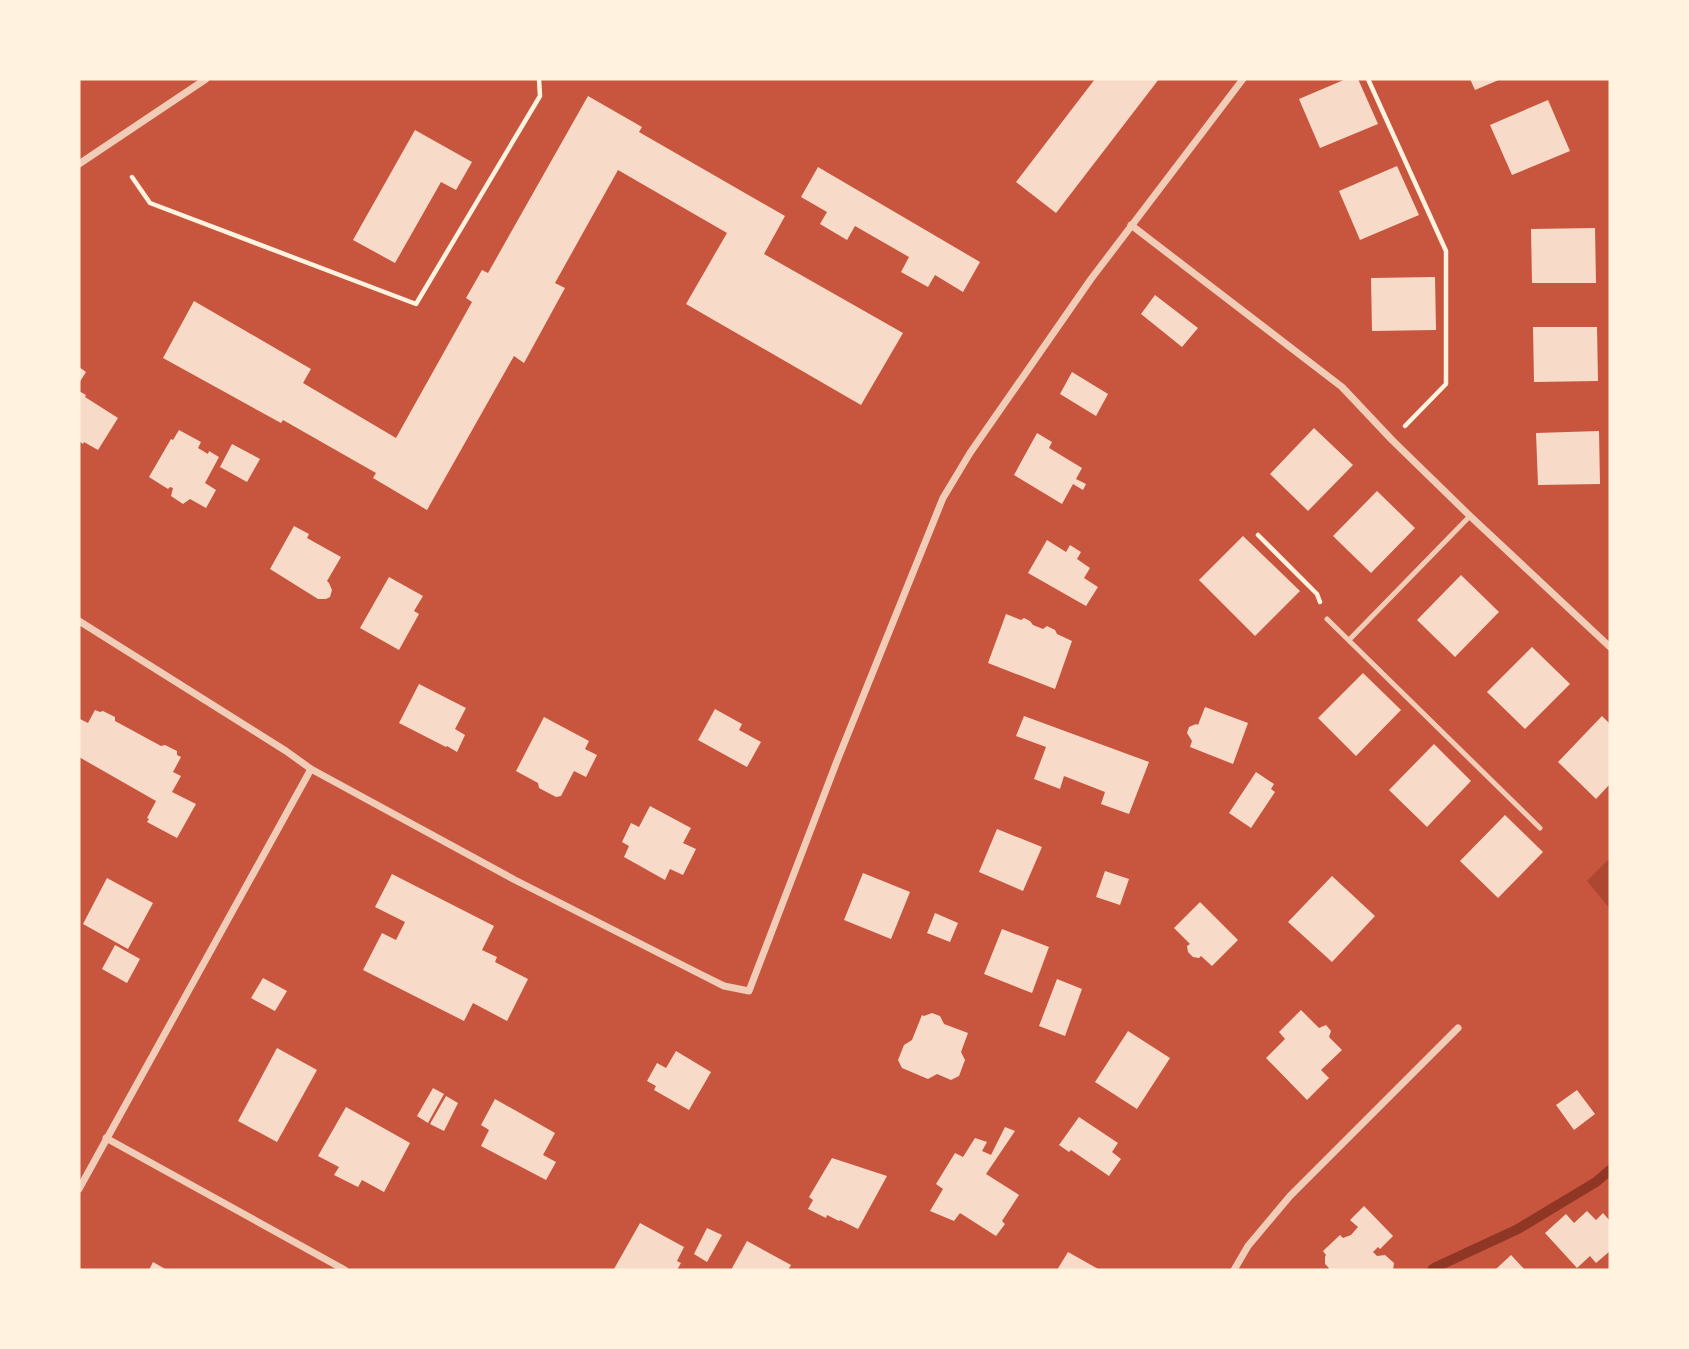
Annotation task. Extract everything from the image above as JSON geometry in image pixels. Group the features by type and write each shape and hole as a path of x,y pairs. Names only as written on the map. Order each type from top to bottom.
{"street":[{"path":"79,164 206,79"},
{"path":"79,621 311,769 515,880 700,974 724,986 749,990 832,772 943,498 970,453 1091,279 1243,79"},
{"path":"1131,225 1342,387 1470,516 1610,647"},
{"path":"79,1189 311,769"},
{"path":"1234,1270 1248,1247 1290,1196 1458,1028"},
{"path":"106,1138 345,1270"}],"lane":[{"path":"1349,640 1470,516"},
{"path":"1327,619 1540,828"}],"path":[{"path":"132,177 150,203 416,304 540,96 539,79"},
{"path":"1368,79 1446,251 1446,384 1392,440"},
{"path":"1258,535 1317,594 1327,619"}],"shaded area":[{"path":"1610,858 1610,909 1587,881"}],"building":[{"path":"1095,79 1159,79 1056,213 1016,182"},
{"path":"1346,79 1358,79 1378,124 1320,148 1299,99"},
{"path":"1470,79 1501,79 1475,90"},
{"path":"588,96 642,127 639,132 785,216 764,254 903,333 861,405 686,304 727,233 618,170 555,283 565,288 524,363 514,356 427,510 373,478 376,473 283,420 281,423 163,358 194,301 311,369 303,383 396,438 472,302 466,298 482,270 488,273"},
{"path":"1548,100 1570,151 1512,175 1490,125"},
{"path":"415,130 472,162 456,190 441,182 395,263 353,240"},
{"path":"1397,166 1419,215 1360,240 1339,191"},
{"path":"818,167 980,262 963,292 935,275 928,287 901,272 909,257 855,226 847,240 820,224 827,212 801,197"},
{"path":"1595,228 1596,283 1532,283 1531,229"},
{"path":"1435,277 1436,330 1372,331 1371,278"},
{"path":"1155,295 1198,328 1182,347 1141,314"},
{"path":"1533,327 1597,327 1598,381 1534,382"},
{"path":"79,367 86,372 79,383"},
{"path":"1072,372 1108,394 1096,416 1060,394"},
{"path":"79,391 118,418 98,450 79,441"},
{"path":"1314,428 1353,465 1308,511 1270,474"},
{"path":"179,430 201,442 198,448 219,457 205,483 216,490 206,508 190,499 183,504 171,496 173,488 168,489 149,477"},
{"path":"1599,431 1600,484 1538,485 1536,433"},
{"path":"1037,433 1052,442 1049,448 1082,468 1076,479 1086,484 1083,490 1073,484 1062,504 1014,475"},
{"path":"232,444 260,459 247,482 220,467"},
{"path":"1377,491 1415,528 1371,573 1333,536"},
{"path":"294,526 309,534 307,538 341,557 327,581 332,590 330,597 326,599 318,599 270,569"},
{"path":"1243,536 1300,591 1255,636 1199,580"},
{"path":"1047,540 1066,552 1070,545 1081,552 1077,559 1090,568 1084,578 1098,587 1086,606 1028,573"},
{"path":"1461,575 1499,612 1455,657 1417,620"},
{"path":"389,577 423,596 414,611 419,614 399,650 360,628"},
{"path":"1006,614 1021,620 1024,618 1043,629 1047,626 1072,641 1055,689 988,663"},
{"path":"1532,647 1570,684 1525,729 1487,692"},
{"path":"1363,673 1401,710 1356,756 1318,718"},
{"path":"419,684 466,708 455,729 465,735 457,752 399,723"},
{"path":"1205,707 1248,723 1233,764 1190,747 1192,741 1187,733 1189,727 1198,725"},
{"path":"715,709 742,724 739,730 761,742 747,767 698,740"},
{"path":"95,710 115,717 115,721 161,746 165,745 177,751 177,755 181,757 173,772 181,776 172,792 196,804 177,838 147,822 156,801 79,757 80,719 88,723"},
{"path":"1024,716 1149,762 1129,814 1101,804 1105,792 1064,776 1060,789 1034,779 1046,747 1016,736"},
{"path":"1602,716 1610,724 1610,784 1596,799 1558,762"},
{"path":"544,717 589,741 585,749 597,755 586,777 574,771 561,796 556,797 516,771"},
{"path":"1434,744 1471,781 1427,827 1389,790"},
{"path":"1256,772 1274,784 1271,789 1275,792 1251,828 1229,813"},
{"path":"650,806 691,828 683,843 696,849 683,875 670,869 665,880 624,857 629,846 622,842 631,823 639,827"},
{"path":"1505,815 1543,852 1498,898 1460,861"},
{"path":"997,829 1042,847 1023,891 979,872"},
{"path":"1105,871 1129,879 1120,905 1096,897"},
{"path":"863,873 910,892 891,939 844,920"},
{"path":"392,874 494,926 482,950 497,957 495,962 528,979 507,1021 473,1003 464,1021 363,970 382,933 396,940 405,922 375,907"},
{"path":"1332,876 1375,916 1332,962 1288,922"},
{"path":"107,878 153,903 128,949 83,924"},
{"path":"1200,902 1238,940 1212,966 1201,956 1193,957 1188,952 1187,946 1190,944 1174,928"},
{"path":"935,913 958,923 950,942 927,933"},
{"path":"1002,929 1049,947 1032,993 984,974"},
{"path":"115,945 140,959 127,983 102,969"},
{"path":"263,978 287,991 275,1011 251,998"},
{"path":"1057,979 1082,989 1065,1036 1039,1026"},
{"path":"1301,1010 1319,1028 1326,1025 1331,1031 1329,1037 1342,1050 1321,1070 1329,1078 1307,1100 1266,1058 1285,1039 1279,1032"},
{"path":"932,1013 940,1016 944,1024 968,1033 961,1052 965,1060 959,1076 951,1080 937,1074 928,1079 902,1068 898,1060 904,1045 912,1040 922,1015"},
{"path":"1128,1031 1170,1058 1137,1109 1095,1082"},
{"path":"277,1048 317,1070 277,1142 238,1121"},
{"path":"676,1051 711,1072 689,1110 654,1090 656,1086 647,1081 657,1063 666,1068"},
{"path":"433,1088 444,1094 428,1123 417,1116"},
{"path":"1577,1090 1595,1114 1574,1130 1556,1105"},
{"path":"446,1096 458,1103 444,1131 430,1124"},
{"path":"495,1099 555,1133 543,1155 556,1162 546,1180 481,1146 489,1130 481,1125"},
{"path":"346,1107 410,1143 384,1192 362,1180 358,1187 334,1175 339,1167 318,1156"},
{"path":"1079,1117 1118,1143 1112,1152 1121,1159 1109,1176 1059,1145"},
{"path":"1005,1127 1015,1131 986,1174 1019,1195 1002,1221 1005,1224 996,1236 960,1213 954,1221 930,1211 943,1189 936,1184 955,1153 963,1157 975,1138 987,1142 982,1151 991,1155"},
{"path":"832,1158 887,1176 858,1229 808,1209 813,1200 809,1197"},
{"path":"1364,1206 1393,1236 1373,1252 1377,1256 1385,1255 1394,1263 1393,1270 1327,1270 1329,1268 1325,1264 1326,1255 1323,1251 1340,1235 1343,1238 1351,1235 1358,1227 1350,1220"},
{"path":"1587,1211 1596,1220 1603,1213 1610,1221 1610,1251 1596,1263 1590,1256 1577,1268 1545,1233 1566,1214 1574,1223"},
{"path":"640,1223 684,1247 677,1261 681,1263 677,1270 614,1269"},
{"path":"707,1228 722,1235 707,1262 694,1254"},
{"path":"747,1241 791,1265 788,1270 731,1270"},
{"path":"1068,1252 1100,1270 1057,1270"},
{"path":"1511,1255 1525,1270 1495,1270"},
{"path":"153,1262 167,1270 149,1270"}],"waterway":[{"path":"1432,1270 1518,1229 1596,1182 1610,1170"}]}
